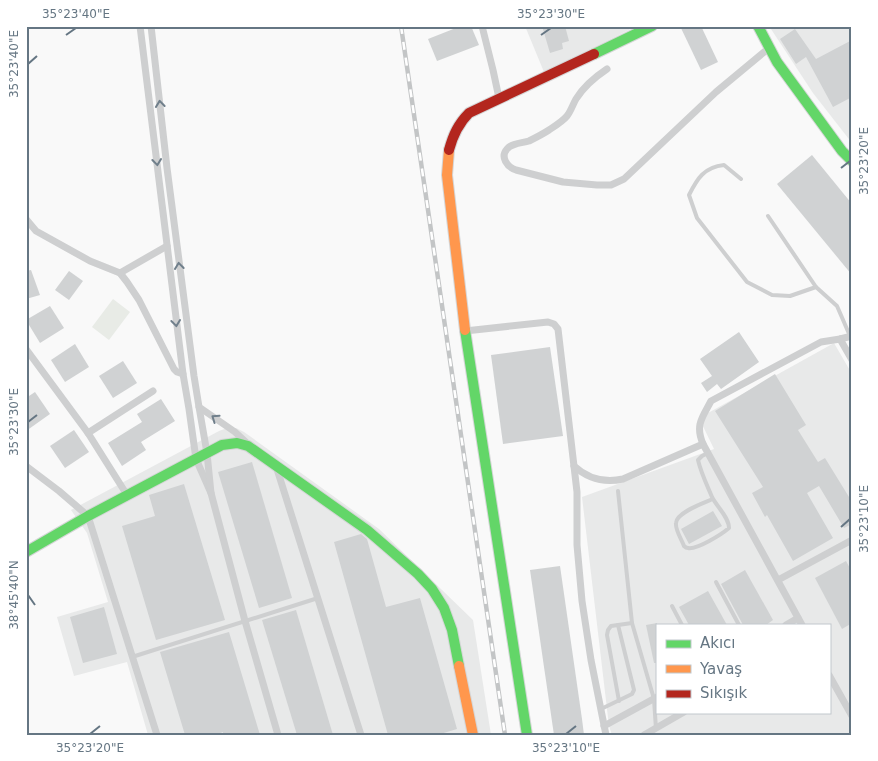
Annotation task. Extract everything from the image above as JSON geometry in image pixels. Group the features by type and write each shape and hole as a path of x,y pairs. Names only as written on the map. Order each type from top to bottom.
{"street":[{"path":"140,26 183,374 196,459 211,493 278,735"},
{"path":"151,26 167,168 211,493"},
{"path":"482,26 499,98"},
{"path":"527,735 465,331 447,175 448,156 453,134 459,123 469,112 652,26"},
{"path":"758,26 777,62 842,151 852,161"},
{"path":"607,69 594,78 582,91 568,115 548,132 508,147 504,156 510,167 572,183 606,186 620,181 716,92 769,48"},
{"path":"26,219 36,231 44,236 90,261 120,273 139,300 174,369 183,374"},
{"path":"120,273 167,246"},
{"path":"465,331 548,322 556,326 577,492 577,545 582,601 590,660 606,735"},
{"path":"800,621 703,444 700,437 700,425 711,401 821,342 851,336"},
{"path":"840,339 852,360"},
{"path":"26,348 88,433 128,495"},
{"path":"88,433 153,391"},
{"path":"199,407 235,432 253,449 367,530 418,574 432,589 444,608 452,630 473,735"},
{"path":"26,552 88,516 222,445 242,444 253,449"},
{"path":"574,466 591,477 604,480 623,479 703,444"},
{"path":"276,465 362,735"},
{"path":"26,466 88,516 157,735"},
{"path":"778,580 852,540"},
{"path":"830,677 852,716"},
{"path":"604,726 655,698"},
{"path":"644,735 658,732 681,714"}],"lane":[{"path":"741,179 724,165 713,166 696,181 689,195 697,218 747,282 772,295 781,296 790,296 816,287"},
{"path":"768,216 816,287 837,306 851,336"},
{"path":"708,453 698,460 700,468 713,499 729,522 729,528 722,534 696,547 688,548 684,546 675,524 677,519 683,513 713,499"},
{"path":"618,491 632,622 655,698"},
{"path":"716,582 738,624"},
{"path":"132,657 318,598"},
{"path":"672,606 681,624"},
{"path":"620,700 607,635 611,626 632,622"},
{"path":"601,709 632,694 634,690 618,625"},
{"path":"656,714 658,732"}],"shaded area":[{"path":"525,26 637,26 544,72"},
{"path":"769,26 852,26 852,143 813,93"},
{"path":"113,299 130,312 109,340 92,327"},
{"path":"834,343 852,374 852,735 612,735 609,726 582,497 714,449 699,418"},
{"path":"227,428 236,428 244,432 379,529 473,620 491,735 148,735 127,662 74,676 57,617 108,602 87,533 71,510"}],"building":[{"path":"461,26 471,26 479,45 437,61 428,39"},
{"path":"542,26 565,26 569,41 562,43 563,49 550,53"},
{"path":"680,26 701,26 718,62 701,70"},
{"path":"795,29 816,59 852,40 852,97 833,107 806,57 796,64 780,39"},
{"path":"812,155 852,204 852,275 777,184"},
{"path":"31,270 40,295 26,299 26,271"},
{"path":"69,271 83,281 69,300 55,290"},
{"path":"50,306 64,328 40,343 26,320"},
{"path":"739,332 759,362 721,389 717,384 707,392 701,383 712,376 700,359"},
{"path":"75,344 89,367 65,382 51,360"},
{"path":"550,347 563,436 503,444 491,355"},
{"path":"123,361 137,383 113,398 99,376"},
{"path":"775,374 806,425 798,430 818,462 825,458 849,497 852,495 852,524 844,528 819,486 807,493 833,538 793,561 752,493 763,487 715,411"},
{"path":"35,392 50,414 26,431 26,398"},
{"path":"161,399 175,421 141,442 146,450 122,466 108,443 142,422 137,414"},
{"path":"74,430 89,452 65,468 50,446"},
{"path":"252,462 292,598 259,608 218,472"},
{"path":"184,484 225,620 156,640 122,526 155,516 149,495"},
{"path":"713,511 722,526 689,544 681,529"},
{"path":"361,534 367,539 386,607 420,598 457,729 437,735 388,735 334,542"},
{"path":"846,561 852,572 852,623 842,629 815,578"},
{"path":"560,566 584,735 554,735 530,570"},
{"path":"745,570 773,620 767,624 742,624 721,584"},
{"path":"708,591 726,624 688,624 679,607"},
{"path":"104,607 117,654 83,663 70,617"},
{"path":"296,610 333,735 297,735 262,620"},
{"path":"657,623 656,663 654,663 646,625"},
{"path":"229,632 260,735 223,735 223,732 215,735 185,735 160,652"}],"railway":[{"path":"401,26 505,735"}],"traffic: fast":[{"path":"594,54 652,26"},
{"path":"758,26 777,62 842,151 852,161"},
{"path":"465,330 527,735"},
{"path":"26,552 88,516 222,445 237,443 248,446 367,530 418,574 432,589 444,608 452,630 459,666"}],"traffic: slow":[{"path":"449,150 447,175 465,330"},
{"path":"459,666 473,735"}],"traffic: jam":[{"path":"449,150 456,130 469,113 594,54"}]}
